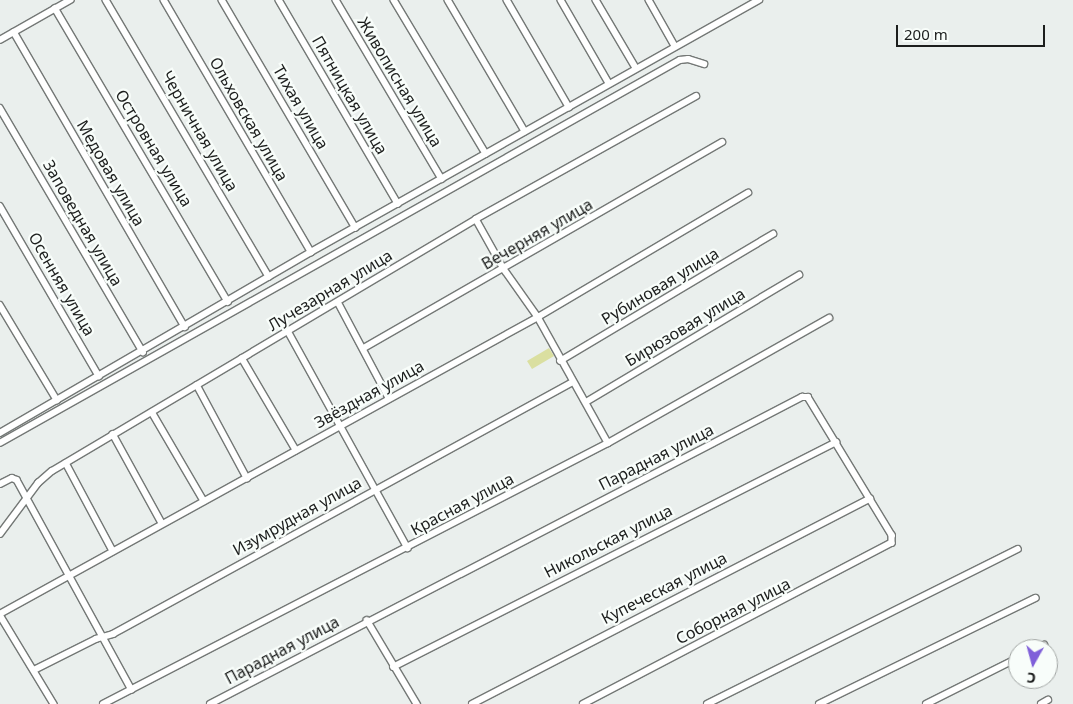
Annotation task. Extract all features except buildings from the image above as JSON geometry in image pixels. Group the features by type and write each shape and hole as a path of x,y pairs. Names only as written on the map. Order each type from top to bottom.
{"street":[{"path":"0,40 70,0"},
{"name":"Черничная улица","path":"106,0 269,276"},
{"name":"Ольховская улица","path":"164,0 311,252"},
{"name":"Тихая улица","path":"222,0 356,228"},
{"name":"Пятницкая улица","path":"279,0 398,204"},
{"name":"Живописная улица","path":"336,0 442,179"},
{"path":"394,0 486,154"},
{"path":"448,0 525,131"},
{"path":"507,0 569,107"},
{"path":"561,0 609,82"},
{"path":"596,0 636,68"},
{"path":"649,0 675,46"},
{"path":"0,433 228,302 269,276 755,1"},
{"name":"Островная улица","path":"55,8 228,302"},
{"name":"Медовая улица","path":"14,32 185,327"},
{"path":"0,443 680,60 688,59 704,64"},
{"name":"Лучезарная улица","path":"0,534 44,476 476,219 696,96"},
{"name":"Заповедная улица","path":"0,108 142,352"},
{"name":"Вечерняя улица","path":"364,348 722,142"},
{"name":"Звёздная улица","path":"0,614 538,317 748,193"},
{"name":"Осенняя улица","path":"0,206 100,376"},
{"path":"476,219 504,269 538,317 571,382 586,402 608,443"},
{"name":"Рубиновая улица","path":"560,361 773,234"},
{"name":"Бирюзовая улица","path":"586,402 799,275"},
{"path":"338,302 390,398"},
{"path":"0,305 57,400"},
{"name":"Красная улица","path":"103,704 608,443 829,318"},
{"path":"288,331 343,424 408,548"},
{"path":"242,358 296,450"},
{"name":"Изумрудная улица","path":"34,670 103,637 571,382"},
{"path":"196,385 246,478"},
{"name":"Парадная улица","path":"210,704 367,620 802,397 809,399 870,499 893,541"},
{"path":"152,412 204,501"},
{"path":"113,434 162,523"},
{"name":"Никольская улица","path":"393,667 836,442"},
{"path":"66,463 113,551"},
{"path":"0,484 14,478 132,690"},
{"name":"Купеческая улица","path":"472,704 870,499"},
{"name":"Соборная улица","path":"584,704 893,541"},
{"path":"707,704 1018,549"},
{"path":"819,704 1035,598"},
{"path":"0,614 54,704"},
{"path":"367,620 393,667 417,704"},
{"path":"926,704 1008,663"},
{"path":"1041,704 1048,700"}],"green space":[{"path":"549,348 554,356 532,369 527,361"}]}
